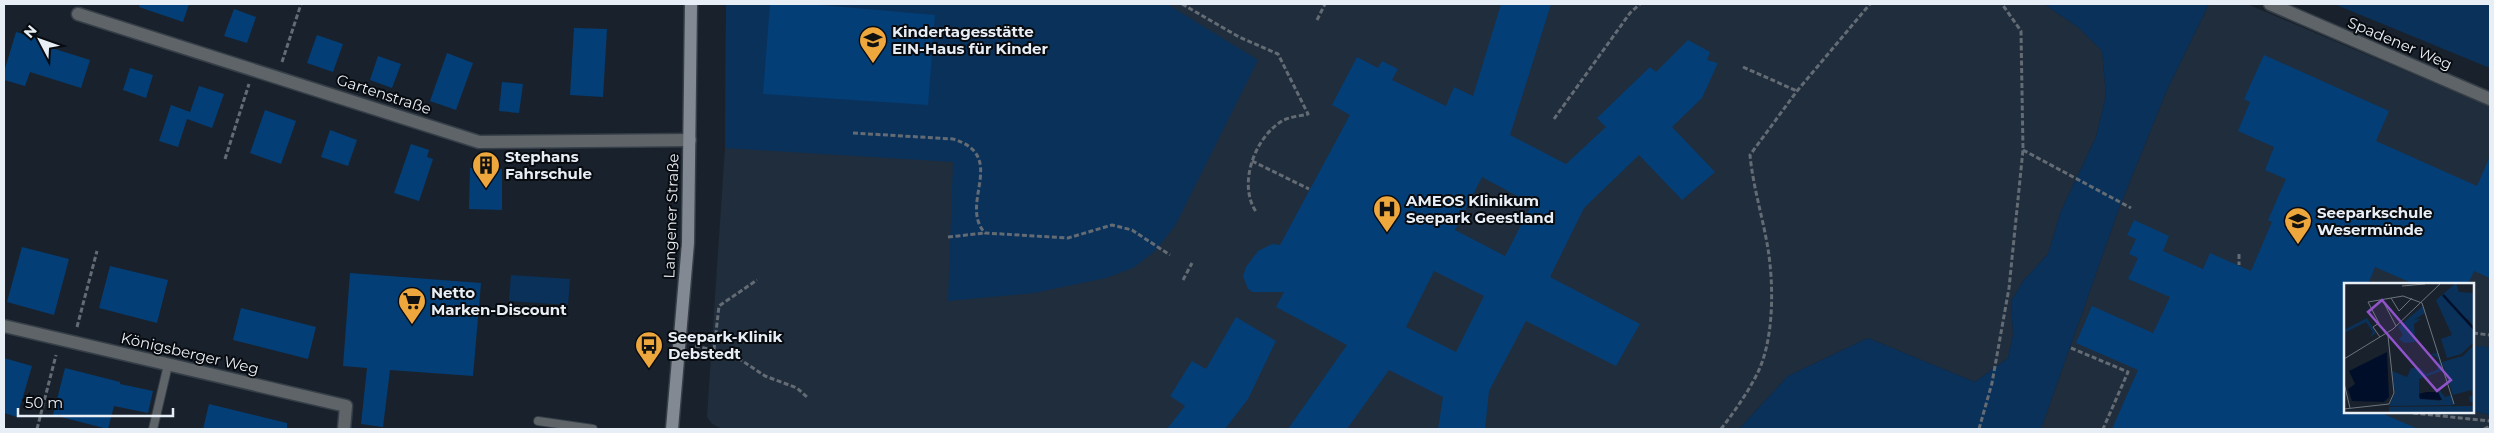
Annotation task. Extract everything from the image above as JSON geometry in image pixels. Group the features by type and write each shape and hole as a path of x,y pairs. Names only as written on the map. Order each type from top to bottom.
{"main road":[{"name":"Langener Straße","path":"672,429 688,243 691,4"}],"street":[{"name":"Spadener Weg","path":"2270,4 2490,99"},
{"name":"Gartenstraße","path":"78,14 479,142 690,140"},
{"name":"Königsberger Weg","path":"4,326 346,406 344,429"}],"lane":[{"path":"153,429 168,365"},
{"path":"538,421 593,429"}],"path":[{"path":"276,77 301,4"},
{"path":"1182,4 1239,37 1278,54 1308,114 1283,120 1272,129 1252,161 1248,178 1248,190 1251,204 1258,213"},
{"path":"1317,20 1325,4"},
{"path":"1554,119 1630,13 1640,4"},
{"path":"1722,429 1758,373 1769,333 1771,290 1768,251 1753,184 1750,155 1798,91 1870,4"},
{"path":"1979,429 1992,383 2009,288 2023,150 2021,31 2002,4"},
{"path":"1743,67 1798,91"},
{"path":"224,159 254,69"},
{"path":"852,133 953,139 966,143 976,151 981,166 977,211 978,226 985,233"},
{"path":"2023,150 2131,208"},
{"path":"1252,161 1309,189"},
{"path":"948,237 985,233 1068,238 1112,225 1132,230 1170,255"},
{"path":"37,429 98,251"},
{"path":"2239,254 2239,265"},
{"path":"1183,280 1192,263"},
{"path":"714,350 719,306 757,280"},
{"path":"2474,333 2490,335"},
{"path":"679,344 732,354 765,376 797,388 808,398"},
{"path":"2071,348 2128,372 2103,429"},
{"path":"2414,413 2490,421"},
{"path":"2484,429 2490,426"}],"shaded area":[{"name":"AMEOS Klinikum Seepark Geestland","path":"726,4 2044,4 2079,28 2102,51 2106,95 2096,137 2061,211 2048,254 2024,280 2011,301 2013,335 2008,358 1975,382 1868,338 1788,376 1739,429 723,429 712,424 707,417 725,148"},
{"path":"726,4 1167,4 1258,60 1175,226 1155,251 1133,268 1106,278 1034,293 948,301 953,162 725,148"},
{"path":"2044,4 2209,4 2167,90 2120,206 2041,429 1739,429 1788,376 1868,338 1975,382 2008,358 2013,335 2011,301 2024,280 2048,254 2061,211 2096,137 2106,95 2102,51 2079,28"},
{"name":"Seeparkschule Wesermünde","path":"2209,4 2247,4 2490,107 2490,348 2474,347 2474,283 2344,283 2344,413 2474,413 2474,411 2490,415 2490,429 2041,429 2120,206 2167,90"},
{"path":"2334,4 2490,4 2490,68"},
{"path":"511,275 570,279 568,305 509,301"},
{"path":"2483,346 2490,348 2490,415 2474,411 2474,347"}],"building":[{"path":"140,4 189,4 183,22 139,7"},
{"path":"770,4 809,4 935,15 928,105 763,94"},
{"path":"1501,4 1551,4 1510,135 1566,164 1606,127 1597,118 1650,67 1656,72 1688,40 1710,52 1707,60 1718,63 1702,98 1672,127 1715,172 1682,200 1639,155 1584,208 1550,277 1640,324 1616,366 1526,321 1489,391 1485,429 1438,429 1443,397 1389,370 1347,429 1288,429 1347,345 1276,307 1284,292 1253,292 1248,289 1243,276 1246,267 1258,251 1272,244 1280,245 1350,115 1332,105 1357,57 1378,68 1382,61 1398,69 1392,80 1446,106 1454,87 1473,96","holes":["1482,177 1532,204 1505,256 1455,230","1434,271 1484,296 1456,352 1406,327"]},
{"path":"234,9 256,17 247,43 224,36"},
{"path":"574,28 607,29 603,97 570,95"},
{"path":"16,32 40,39 39,44 90,60 81,88 30,72 25,86 4,80 4,72"},
{"path":"317,35 343,44 333,72 307,63"},
{"path":"447,53 473,63 456,110 430,101"},
{"path":"2264,55 2389,111 2376,141 2477,186 2490,156 2490,278 2474,271 2468,283 2412,283 2375,267 2368,283 2344,283 2344,413 2381,413 2418,429 2112,429 2138,370 2076,343 2092,306 2153,333 2170,297 2128,279 2138,258 2129,254 2136,239 2127,235 2134,220 2169,236 2163,251 2203,269 2210,253 2251,271 2272,222 2268,220 2286,179 2265,170 2274,147 2238,131 2250,102 2244,99"},
{"path":"378,56 401,64 392,88 370,80"},
{"path":"130,68 153,75 146,98 123,90"},
{"path":"502,82 523,84 519,113 499,111"},
{"path":"199,86 224,94 212,128 187,119 178,147 159,141 171,105 190,112"},
{"path":"265,110 296,121 281,164 250,153"},
{"path":"330,130 357,140 348,166 321,157"},
{"path":"411,144 429,150 427,157 433,159 419,201 394,193"},
{"name":"Stephans Fahrschule","path":"470,168 502,169 502,210 469,209"},
{"path":"22,247 69,259 54,315 7,302"},
{"path":"110,266 168,280 157,323 99,308"},
{"name":"Netto Marken-Discount","path":"350,273 481,283 473,376 390,370 383,427 361,424 367,368 343,366"},
{"path":"241,308 316,327 308,359 233,340"},
{"path":"1236,317 1276,341 1248,399 1225,429 1167,429 1185,406 1170,396 1192,361 1206,369"},
{"path":"4,358 32,366 17,417 4,413"},
{"path":"65,368 120,382 120,384 153,391 148,413 114,406 108,429 53,415"},
{"path":"209,404 287,423 287,429 203,429"}],"place":[{"name":"Kindertagesstätte EIN-Haus für Kinder","path":"873,64"},
{"name":"Stephans Fahrschule","path":"486,189"},
{"name":"AMEOS Klinikum Seepark Geestland","path":"1387,233"},
{"name":"Seeparkschule Wesermünde","path":"2298,245"},
{"name":"Netto Marken-Discount","path":"412,325"},
{"name":"Seepark-Klinik Debstedt","path":"649,369"}]}
